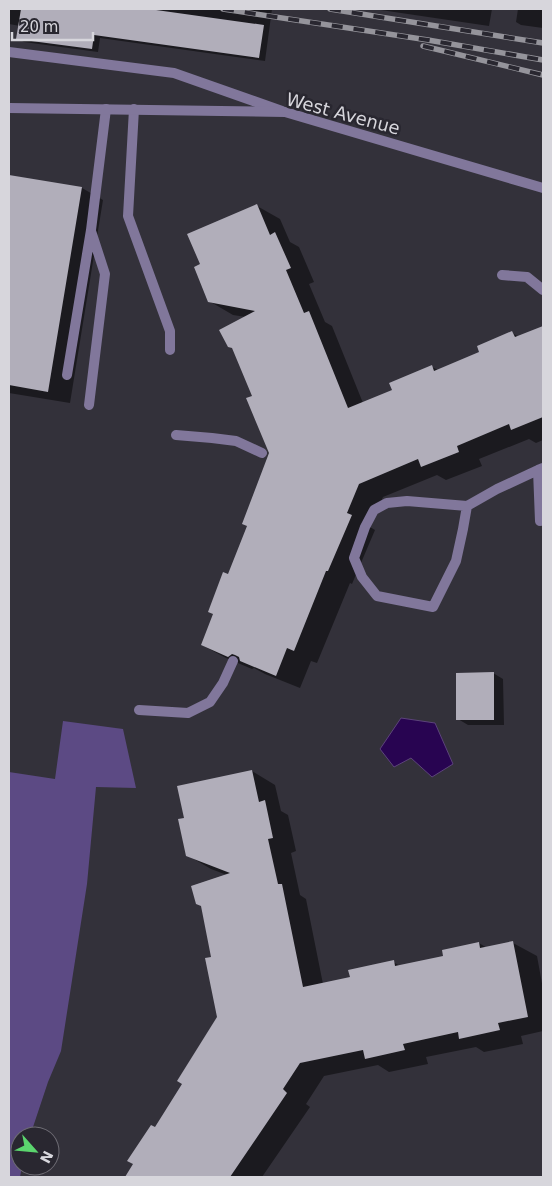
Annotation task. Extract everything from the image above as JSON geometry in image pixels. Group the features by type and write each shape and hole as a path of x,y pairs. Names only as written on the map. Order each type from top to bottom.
{"street":[{"path":"9,52 174,73 285,112"},
{"name":"West Avenue","path":"9,108 285,112 543,188"},
{"path":"67,375 91,230 106,109"},
{"path":"134,109 128,216 170,331 170,350"},
{"path":"89,405 105,274 91,230"},
{"path":"502,275 526,277 543,290"},
{"path":"176,435 236,441 262,453"},
{"path":"467,506 464,529 456,561 432,607 377,596 362,577 354,558 365,527 374,510 387,503 407,500 467,506 497,489 540,469 540,521"},
{"path":"139,710 188,713 210,702 223,682 233,661"}],"shaded area":[{"path":"401,718 435,723 453,764 432,777 411,758 394,767 380,749"},
{"path":"63,721 123,729 136,788 96,787 87,884 61,1051 33,1126 10,1126 10,1176 20,1176 9,1177 9,772 55,779"}],"building":[{"path":"21,9 149,9 264,25 259,58 94,35 92,49 16,39"},
{"path":"9,175 82,187 48,392 9,385"},
{"path":"257,204 270,235 275,232 291,268 286,270 304,313 309,311 348,408 392,390 389,383 432,365 434,371 479,352 477,346 512,331 515,337 543,326 543,417 511,430 509,424 457,446 459,452 421,467 418,459 359,484 347,513 352,515 328,571 326,571 294,651 287,648 276,676 240,661 239,657 235,655 232,654 228,657 201,645 213,614 208,612 223,572 228,574 247,526 242,524 269,453 246,398 252,396 232,348 228,347 219,330 255,311 208,302 194,267 200,264 187,234"},
{"path":"494,672 494,720 456,720 456,673"},
{"path":"252,770 259,802 265,800 273,838 268,839 278,884 282,884 303,987 350,977 348,970 394,960 395,966 443,956 442,950 479,942 480,948 513,941 528,1017 498,1023 500,1030 459,1039 458,1032 403,1044 405,1050 365,1059 363,1050 300,1063 283,1089 287,1093 230,1177 125,1177 133,1164 127,1161 151,1125 155,1127 182,1084 177,1081 217,1017 205,958 211,957 201,906 196,904 191,886 230,873 186,856 178,819 184,818 177,786"}],"railway":[{"path":"223,9 428,40 543,60"},
{"path":"330,9 543,43"},
{"path":"423,46 543,75"}]}
